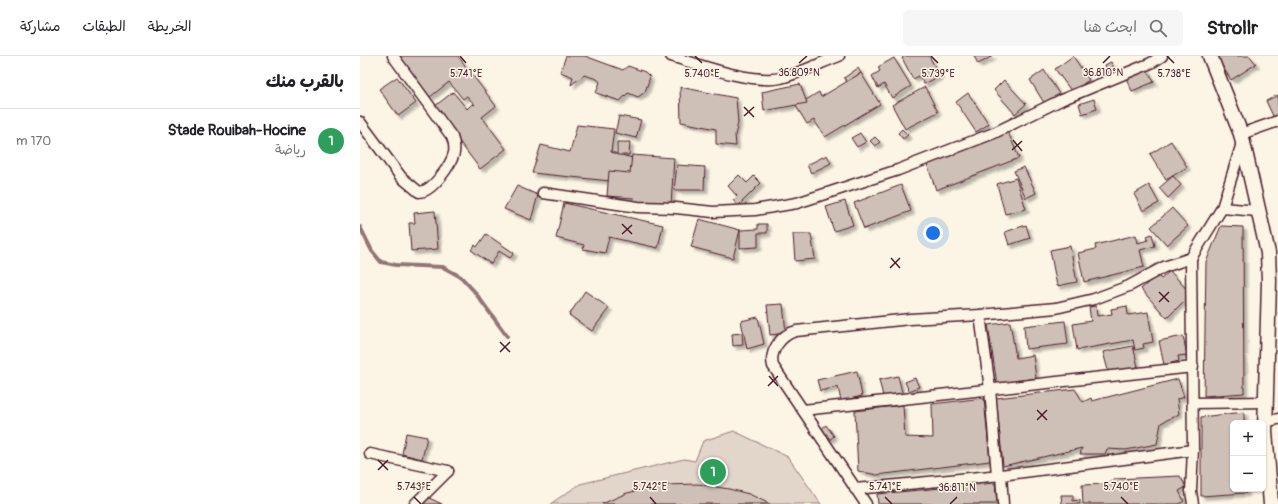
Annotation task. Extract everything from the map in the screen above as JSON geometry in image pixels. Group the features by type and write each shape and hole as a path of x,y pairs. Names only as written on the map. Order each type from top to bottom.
{"main road":[{"path":"1210,56 1242,137 1268,253 1269,281 1266,402 1272,420 1271,504"}],"street":[{"path":"360,122 402,177 419,192 429,189 449,165 454,152 452,137 393,56"},
{"path":"670,56 745,77 770,79 792,74 839,56"},
{"path":"543,193 638,207 676,208 713,212 755,210 796,203 898,170 994,133 1061,100 1151,63 1162,56"},
{"path":"1192,504 1193,367 1191,258 1222,208 1242,137 1278,120"},
{"path":"1222,208 1258,211"},
{"path":"866,504 775,371 772,362 776,346 786,335 796,331 910,319 980,315 1056,308 1082,302 1117,290 1145,278 1164,267 1191,258"},
{"path":"980,315 990,389 999,475 1004,504"},
{"path":"802,410 1193,367"},
{"path":"1193,403 1266,402"},
{"path":"855,488 999,475 1193,450"},
{"path":"370,454 448,471 415,504"}],"shaded area":[{"path":"734,431 788,457 821,504 550,504 580,484 684,459 695,461 703,441"}],"building":[{"path":"398,56 458,56 496,106 482,117 506,149 480,169 447,125 449,124 435,106 453,92 467,109 472,104 475,105 467,96 463,99 449,82 430,97"},
{"path":"566,56 585,56 623,70 628,66 645,72 650,77 645,92 638,97 628,93 620,101 596,93 600,82 597,79 584,75 571,85 573,77 560,72"},
{"path":"905,56 929,56 940,76 924,84 919,76 913,79 902,58"},
{"path":"974,56 993,56 978,64"},
{"path":"1073,56 1089,80 1083,84 1086,89 1075,96 1055,69"},
{"path":"1216,56 1250,56 1256,64 1231,80"},
{"path":"894,58 911,86 892,98 884,84 878,88 872,76 880,71 878,67"},
{"path":"1111,62 1115,70 1109,73 1105,65"},
{"path":"1145,66 1154,82 1132,91 1125,76"},
{"path":"858,68 861,73 847,82 844,78"},
{"path":"1044,70 1061,97 1046,106 1030,80"},
{"path":"861,73 880,104 825,137 814,120 807,124 796,106 819,92 821,97"},
{"path":"397,77 416,103 398,116 379,89"},
{"path":"1004,80 1026,104 1015,114 994,90"},
{"path":"800,84 807,103 764,111 762,92"},
{"path":"680,87 736,98 738,123 735,135 736,146 716,144 716,129 681,122"},
{"path":"925,87 938,112 905,129 892,105"},
{"path":"968,93 989,124 976,132 956,102"},
{"path":"1278,95 1278,116 1274,118 1266,101"},
{"path":"1094,99 1097,109 1082,114 1079,104"},
{"path":"619,116 641,120 636,138 615,133"},
{"path":"577,125 614,129 611,152 632,158 630,183 532,173 541,145 570,152"},
{"path":"902,129 908,135 903,139 898,133"},
{"path":"1008,132 1019,158 936,190 926,161"},
{"path":"860,133 866,142 857,147 851,138"},
{"path":"875,137 880,142 875,146 870,141"},
{"path":"1171,141 1187,167 1166,180 1150,154"},
{"path":"617,142 630,142 629,155 617,155"},
{"path":"632,155 674,158 671,205 633,202 634,198 607,196 609,171 630,173"},
{"path":"827,155 831,163 811,173 807,165"},
{"path":"677,165 705,167 704,190 674,190"},
{"path":"1024,167 1036,193 1026,198 1014,171"},
{"path":"739,175 747,183 754,176 761,183 738,206 733,200 737,196 728,186"},
{"path":"1173,176 1181,185 1168,198 1159,188"},
{"path":"1016,178 1026,209 1005,214 997,184"},
{"path":"901,185 911,211 864,229 854,203"},
{"path":"1149,185 1159,203 1143,211 1134,194"},
{"path":"517,186 538,195 531,220 504,209"},
{"path":"845,201 853,225 834,231 826,207"},
{"path":"564,203 663,225 658,248 609,237 605,253 583,249 584,245 556,238"},
{"path":"1172,208 1188,226 1167,245 1151,227"},
{"path":"435,211 438,249 411,251 409,223 415,223 414,213"},
{"path":"699,219 740,230 733,258 691,247"},
{"path":"758,224 767,224 767,233 758,233 758,247 740,248 740,230 758,229"},
{"path":"1026,225 1030,238 1009,245 1005,232"},
{"path":"1221,226 1243,227 1244,393 1204,396 1206,262"},
{"path":"486,234 514,253 510,258 499,251 491,264 471,250 475,245 477,247"},
{"path":"793,234 811,234 815,259 795,261"},
{"path":"1152,234 1155,246 1140,250 1144,267 1084,282 1078,253 1096,249 1095,245 1136,235 1138,243 1148,240 1147,236"},
{"path":"1070,246 1077,282 1057,286 1050,250"},
{"path":"1170,271 1191,294 1167,318 1141,289 1157,275 1161,279"},
{"path":"585,291 609,308 592,331 569,315"},
{"path":"783,304 786,333 770,335 767,305"},
{"path":"1096,306 1097,316 1112,314 1111,309 1127,306 1128,315 1148,312 1153,342 1143,344 1144,348 1135,350 1133,340 1077,350 1073,324 1091,321 1089,307"},
{"path":"758,317 764,344 747,349 741,321"},
{"path":"1065,321 1068,344 1026,349 1024,326"},
{"path":"1010,322 1016,358 1033,355 1036,378 997,384 988,325"},
{"path":"742,333 743,345 733,346 732,334"},
{"path":"1183,336 1187,355 1178,356 1179,361 1164,365 1159,341"},
{"path":"1133,346 1138,367 1109,374 1103,352"},
{"path":"857,371 862,396 841,401 838,387 820,391 817,380"},
{"path":"898,376 903,396 884,400 879,380"},
{"path":"915,378 919,387 909,391 905,382"},
{"path":"1178,379 1184,397 1177,399 1179,414 1161,423 1157,444 1126,450 1107,449 1105,454 1080,454 1082,448 1003,466 996,398 1075,389 1083,402 1091,398 1092,401"},
{"path":"984,398 990,461 877,475 858,471 855,411 903,405 905,437 933,438 932,404"},
{"path":"1244,412 1244,420 1230,420 1230,492 1246,493 1201,496 1201,417"},
{"path":"826,425 834,436 829,440 820,430"},
{"path":"406,433 427,437 422,459 402,454"},
{"path":"1180,476 1186,487 1179,491 1184,501 1179,504 1083,504 1082,485 1105,484 1115,479"},
{"path":"995,483 997,504 878,504 877,494"},
{"path":"698,484 749,494 770,504 602,504 627,493 665,485"},
{"path":"1061,495 1073,495 1073,501 1080,500 1080,504 1062,504"},
{"path":"427,497 442,504 424,504"}],"waterway":[{"path":"360,227 372,251 381,262 396,265 443,267 461,277 474,291 507,336"}],"place":[{"name":"Stade Rouibah-Hocine","path":"713,472"}]}
